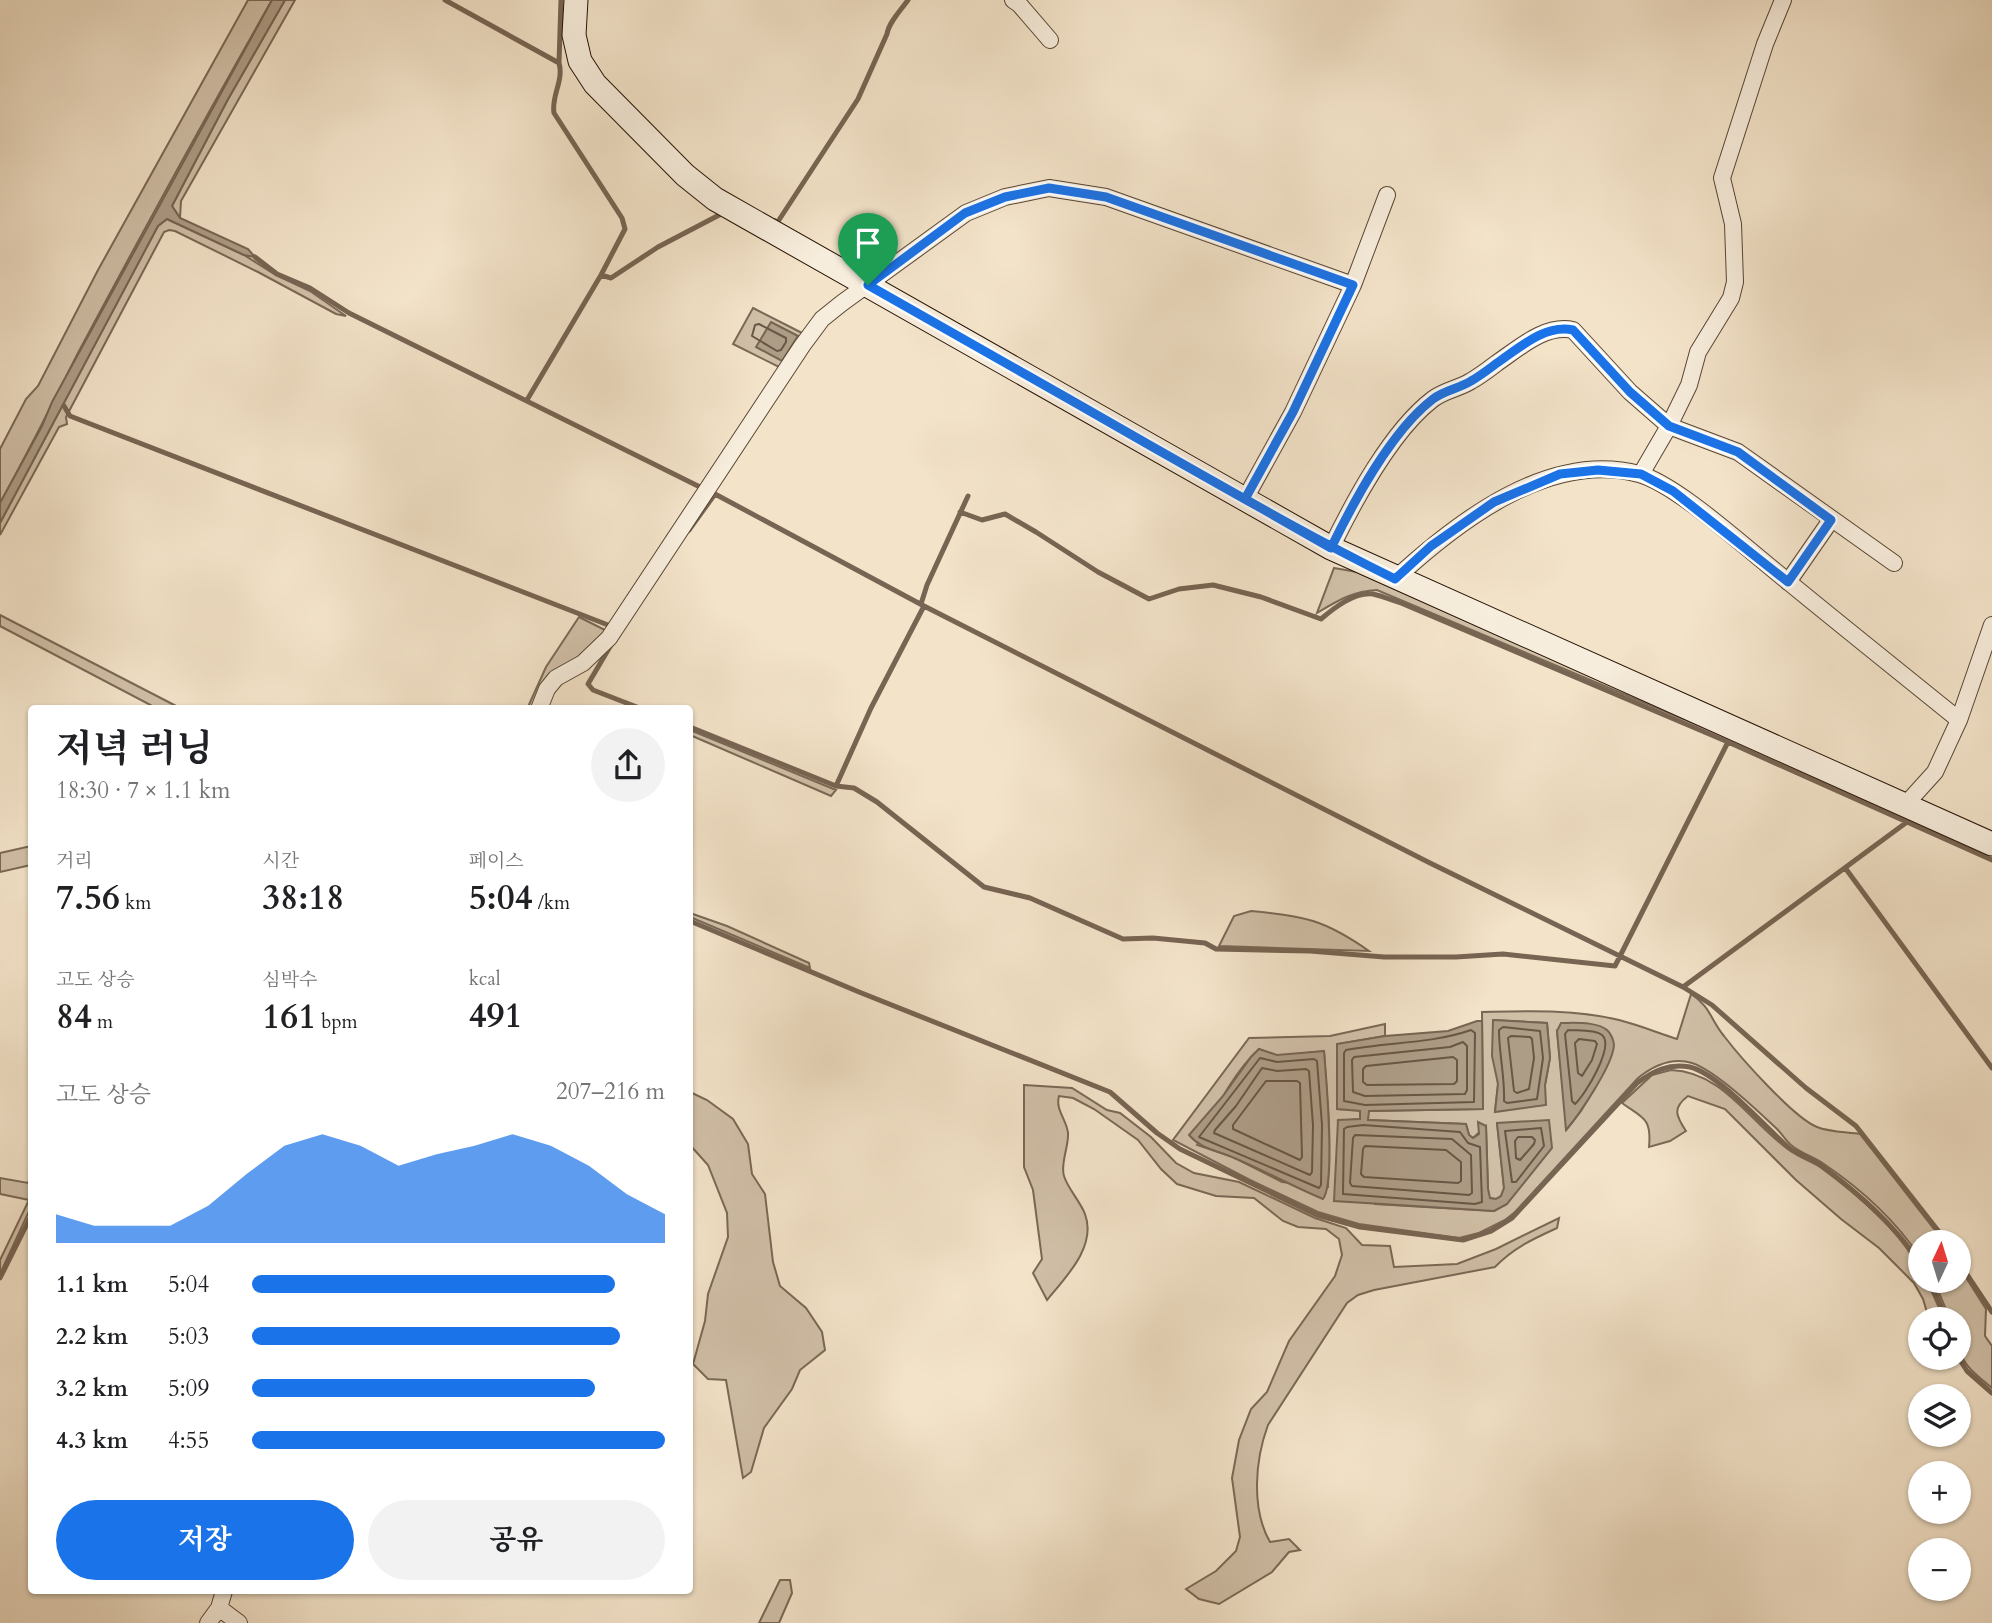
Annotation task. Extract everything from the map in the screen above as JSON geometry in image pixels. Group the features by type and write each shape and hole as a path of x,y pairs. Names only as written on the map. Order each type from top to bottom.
{"street":[{"path":"576,0 574,35 580,61 594,84 685,175 715,199 1331,548 1395,579 1992,844"},
{"path":"1013,0 1050,40"},
{"path":"1641,474 1689,385 1698,352 1731,298 1735,282 1733,224 1721,178 1765,44 1783,0"},
{"path":"541,705 547,689 556,678 583,663 609,638 822,319 965,213 1005,197 1049,188 1106,197 1353,285"},
{"path":"1245,499 1293,412 1353,285 1387,195"},
{"path":"1331,548 1349,511 1412,418 1448,389 1469,382 1547,332 1561,328 1573,330 1630,392 1669,426 1738,452 1894,563"},
{"path":"1395,579 1431,546 1494,502 1525,487 1560,474 1598,470 1641,474 1673,491 1959,720"},
{"path":"1788,582 1831,520"},
{"path":"1906,804 1935,772 1959,720 1992,625"},
{"path":"1975,673 1992,669"},
{"path":"208,1623 219,1608 223,1594"},
{"path":"219,1608 239,1623"}],"shaded area":[{"path":"248,0 272,0 126,263 0,503 0,449 26,399 38,386 98,270"},
{"path":"285,0 295,0 181,201 180,218 172,206 227,101"},
{"path":"167,219 244,255 276,275 310,291 346,316 336,314 175,231 164,232 66,417 67,424 59,427 0,535 0,523 158,226"},
{"path":"753,308 804,334 781,368 733,344"},
{"path":"1334,568 1357,572 1728,738 1377,590 1353,595 1317,613"},
{"path":"0,615 174,705 150,705 0,626"},
{"path":"579,617 605,630 594,647 537,705 529,705 546,667"},
{"path":"693,731 836,790 831,796 693,736"},
{"path":"28,847 28,866 0,872 0,853"},
{"path":"1251,911 1314,921 1340,932 1369,951 1219,946 1234,916"},
{"path":"693,914 727,926 809,963 810,968 693,918"},
{"path":"1691,994 1707,1009 1719,1030 1742,1058 1795,1112 1822,1129 1860,1134 1935,1230 1908,1230 1908,1241 1851,1184 1791,1145 1769,1121 1724,1083 1702,1067 1685,1061 1663,1064 1638,1078 1515,1212 1479,1233 1459,1238 1359,1224 1318,1212 1173,1140 1249,1038 1330,1036 1385,1024 1385,1036 1337,1044 1337,1109 1360,1110 1360,1119 1338,1121 1375,1204 1494,1211 1507,1204 1497,1123 1504,1188 1501,1196 1496,1199 1489,1198 1486,1126 1473,1138 1469,1135 1466,1124 1368,1120 1368,1111 1483,1109 1482,1012 1585,1014 1626,1022 1677,1039","holes":["1493,1020 1547,1023 1550,1058 1545,1085 1495,1111 1498,1084","1557,1031 1607,1066 1581,1111 1567,1129","1259,1049 1277,1056 1324,1051 1329,1125 1328,1187 1282,1182 1233,1157 1197,1145 1224,1094 1240,1070"]},
{"path":"1671,1070 1690,1073 1707,1080 1736,1102 1777,1141 1820,1167 1848,1189 1881,1218 1908,1251 1908,1277 1879,1248 1796,1180 1725,1109 1688,1096 1677,1112 1686,1131 1670,1141 1649,1147 1649,1130 1644,1119 1622,1103 1652,1075"},
{"path":"1024,1085 1072,1088 1107,1110 1120,1113 1151,1137 1176,1163 1194,1173 1239,1182 1315,1218 1346,1228 1362,1245 1390,1246 1394,1267 1457,1264 1496,1249 1559,1218 1557,1228 1516,1249 1495,1267 1374,1290 1358,1295 1347,1303 1268,1425 1260,1453 1257,1484 1264,1529 1270,1542 1289,1539 1300,1550 1289,1552 1272,1572 1219,1604 1199,1599 1186,1589 1216,1571 1236,1551 1240,1537 1232,1478 1239,1440 1251,1409 1267,1392 1289,1341 1335,1276 1342,1255 1339,1239 1326,1229 1298,1227 1283,1221 1254,1198 1216,1196 1177,1184 1138,1140 1094,1109 1073,1098 1059,1096 1059,1106 1068,1133 1064,1176 1083,1209 1088,1226 1087,1238 1078,1260 1047,1300 1033,1273 1042,1259 1033,1190 1024,1167"},
{"path":"693,1093 733,1119 748,1144 752,1174 765,1194 773,1262 780,1286 806,1308 822,1332 825,1350 800,1370 792,1389 764,1428 751,1472 743,1478 726,1380 708,1379 693,1364 705,1321 708,1294 728,1237 727,1213 708,1165 693,1148"},
{"path":"0,1178 28,1183 28,1200 0,1194"},
{"path":"28,1202 28,1213 0,1274 0,1260"},
{"path":"1971,1285 1986,1309 1985,1336 1992,1346 1992,1388 1971,1369 1971,1307 1945,1307 1939,1293 1971,1293"},
{"path":"1920,1293 1932,1293 1939,1307 1925,1307"},
{"path":"780,1580 790,1580 792,1593 779,1623 759,1623"}],"water":[{"path":"272,0 285,0 227,101 172,206 180,218 248,249 255,257 244,255 167,219 158,226 0,523 0,503 52,402"},
{"path":"771,322 798,336 782,361 756,347"},
{"path":"1493,1020 1547,1023 1550,1058 1545,1085 1546,1105 1495,1112 1498,1084 1492,1056"},
{"path":"1482,1021 1483,1109 1369,1111 1368,1120 1466,1124 1469,1135 1473,1138 1479,1134 1478,1122 1486,1126 1488,1189 1490,1198 1496,1199 1501,1196 1504,1188 1497,1123 1549,1120 1552,1148 1507,1204 1494,1211 1334,1201 1338,1120 1360,1119 1360,1111 1337,1109 1337,1044 1385,1036 1448,1031"},
{"path":"1561,1023 1586,1023 1604,1028 1609,1032 1614,1045 1602,1077 1566,1130 1557,1031"},
{"path":"1259,1049 1277,1055 1324,1051 1330,1152 1327,1189 1323,1199 1204,1146 1189,1135"}],"waterway":[{"path":"445,0 559,63"},
{"path":"527,400 625,229 622,218 554,113 560,76 561,0"},
{"path":"775,221 777,223 858,99 890,25 908,0"},
{"path":"601,275 611,278 658,247 723,213"},
{"path":"255,257 277,274 310,288 349,313 700,487"},
{"path":"64,406 70,416 608,625"},
{"path":"689,530 715,494 924,606 1430,863 1683,987 1712,1005 1806,1088 1856,1126 1938,1230"},
{"path":"921,604 968,496"},
{"path":"960,512 982,520 1005,514 1098,572 1149,599 1179,589 1213,585 1261,597 1321,619 1352,598 1366,594 1387,598 1728,742 1992,860"},
{"path":"836,786 871,708 924,606"},
{"path":"611,645 588,684 593,690 632,705"},
{"path":"693,728 836,786 854,788 877,802 984,887 1030,898 1123,939 1153,938 1205,943 1216,949 1310,951 1384,957 1503,954 1615,966 1728,742"},
{"path":"1683,987 1907,822"},
{"path":"1846,869 1992,1068"},
{"path":"693,922 1110,1092 1157,1133 1180,1149 1317,1215 1360,1227 1463,1240 1491,1231 1512,1218 1637,1083 1662,1069 1675,1066 1690,1067 1702,1072 1728,1090 1789,1148 1818,1163 1849,1187 1908,1246"},
{"path":"0,1278 28,1222"},
{"path":"1971,1280 1992,1312"},
{"path":"1935,1293 1941,1307"},
{"path":"1966,1370 1992,1393"}],"route":[{"path":"868,285 965,213 1005,197 1049,188 1106,197 1353,285 1293,412 1245,499 1331,548 1349,511 1391,445 1412,418 1432,399 1448,389 1469,382 1529,342 1561,328 1573,330 1630,392 1669,426 1738,452 1831,520 1788,582 1673,491 1641,474 1598,470 1560,474 1494,502 1431,546 1395,579 1331,548 868,285"}]}
